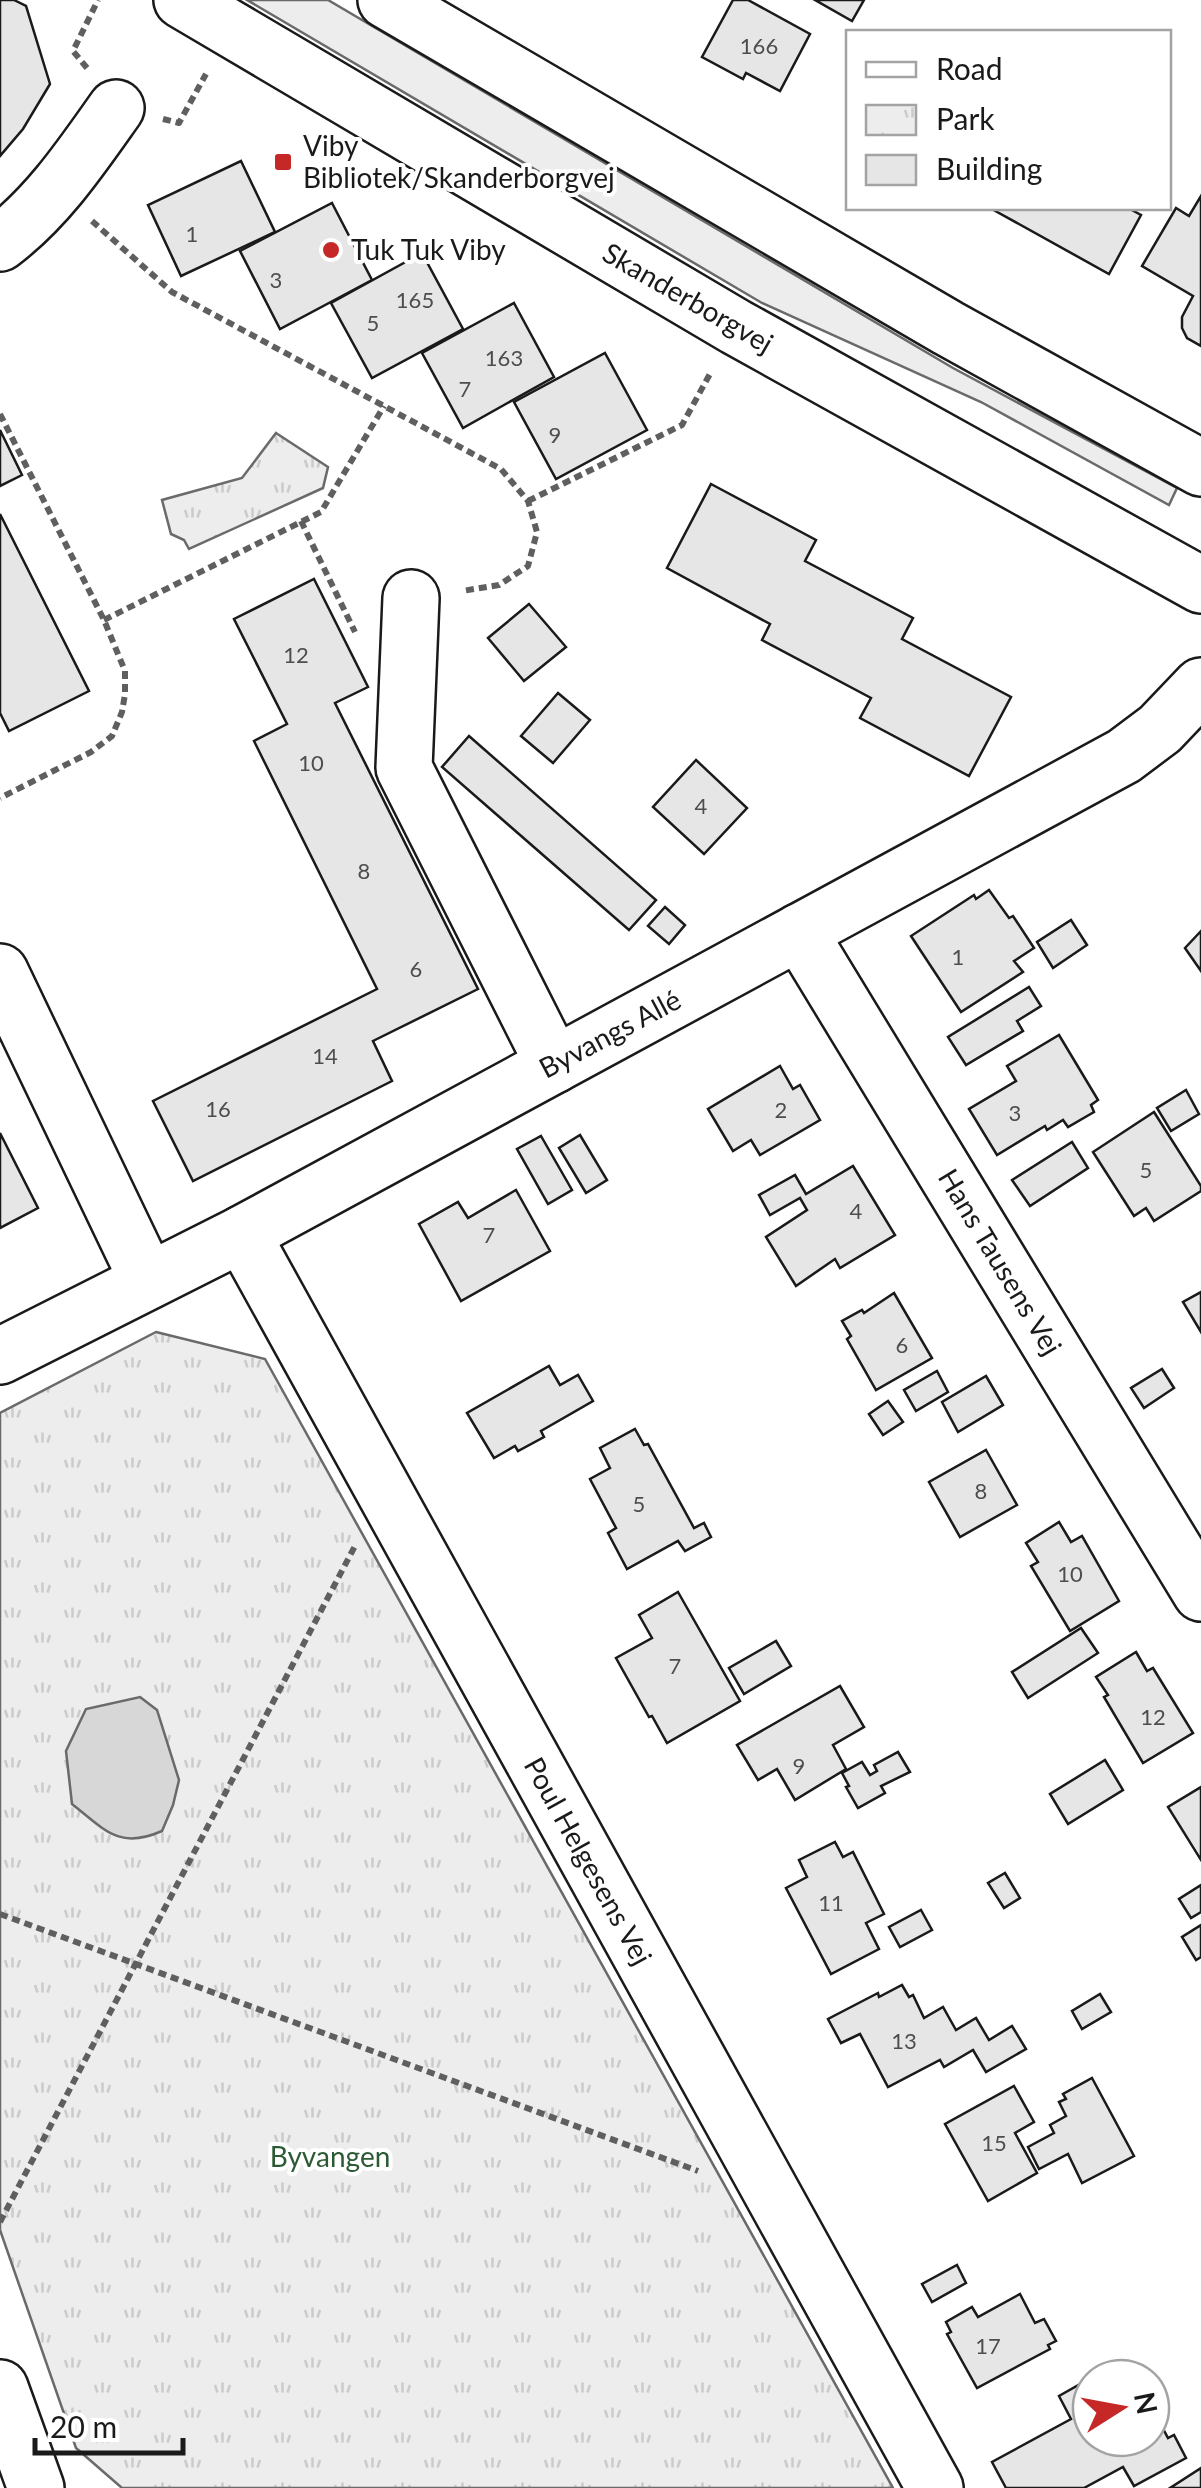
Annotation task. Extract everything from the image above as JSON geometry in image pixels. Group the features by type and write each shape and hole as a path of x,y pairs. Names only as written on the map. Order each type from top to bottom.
{"street":[{"name":"Skanderborgvej","path":"182,0 736,327 1201,585"},
{"path":"386,0 915,308 1201,468"},
{"path":"0,243 56,189 116,108"},
{"path":"411,598 404,768 554,1065"},
{"name":"Byvangs Allé","path":"0,1356 242,1234 1124,756 1160,729 1201,686"},
{"name":"Hans Tausens Vej","path":"799,932 1201,1593"},
{"path":"0,972 148,1281"},
{"name":"Poul Helgesens Vej","path":"242,1234 936,2488"},
{"path":"0,2388 36,2488"}],"path":[{"path":"56,189 172,292 501,469 528,501 537,532 528,566 499,586 411,598"},
{"path":"528,501 682,424 736,327"},
{"path":"104,620 321,512 384,406"},
{"path":"0,414 104,620 125,671 122,712 112,736 92,752 0,798"},
{"path":"0,2222 384,1492"},
{"path":"0,1914 703,2173"}],"shaded area":[{"path":"247,0 328,0 953,368 1177,488 1169,505 981,402 762,303"},
{"path":"140,1697 157,1710 179,1780 162,1831 123,1838 104,1829 72,1804 66,1751 86,1709"}],"green space":[{"path":"276,433 328,467 323,488 189,549 184,540 171,534 162,500 242,478"},
{"name":"Byvangen","path":"156,1332 265,1359 893,2488 122,2488 76,2448 0,2230 0,1413"}],"building":[{"path":"0,0 14,0 26,6 50,84 23,129 0,156"},
{"path":"733,0 748,0 810,34 780,91 746,73 743,79 702,57"},
{"path":"815,0 864,0 852,21"},
{"path":"241,161 275,232 181,276 148,205"},
{"path":"1201,196 1201,346 1187,338 1182,328 1182,317 1193,296 1142,266 1176,208 1189,216"},
{"path":"332,203 372,280 280,329 240,251"},
{"path":"994,210 1132,210 1141,215 1109,274"},
{"path":"422,253 463,329 372,378 331,303"},
{"path":"514,303 554,377 463,428 422,353"},
{"path":"605,353 647,430 556,479 514,402"},
{"path":"0,430 22,475 0,486"},
{"path":"711,484 816,540 805,561 913,618 902,639 1011,697 969,776 860,718 871,698 762,640 770,624 667,568"},
{"path":"0,514 89,691 9,731 0,713"},
{"path":"314,579 368,687 335,703 478,989 373,1041 392,1081 193,1181 153,1101 377,989 254,741 287,724 234,619"},
{"path":"529,604 566,647 524,681 488,638"},
{"path":"558,693 590,720 553,763 521,736"},
{"path":"469,736 656,900 629,930 442,767"},
{"path":"696,760 747,808 704,854 653,807"},
{"path":"989,890 1009,918 1013,916 1034,948 1014,961 1023,972 961,1012 911,936 974,895 976,899"},
{"path":"665,907 685,925 669,944 648,926"},
{"path":"1071,920 1087,945 1053,968 1037,942"},
{"path":"1201,931 1201,971 1185,948"},
{"path":"1029,987 1041,1006 1017,1021 1023,1031 966,1065 948,1037"},
{"path":"1059,1035 1098,1100 1091,1105 1094,1112 1068,1127 1063,1120 1047,1130 1045,1126 997,1155 969,1109 1016,1081 1007,1066"},
{"path":"780,1066 793,1089 800,1085 820,1120 760,1155 751,1140 733,1151 708,1109"},
{"path":"1186,1090 1199,1114 1171,1131 1157,1108"},
{"path":"1154,1112 1201,1191 1154,1221 1146,1208 1134,1216 1093,1152"},
{"path":"0,1133 38,1208 0,1228"},
{"path":"580,1135 607,1180 586,1193 559,1148"},
{"path":"541,1136 572,1190 548,1204 517,1149"},
{"path":"1072,1142 1088,1168 1030,1206 1012,1180"},
{"path":"853,1166 895,1235 840,1268 835,1259 796,1286 766,1237 807,1210 800,1198 770,1215 759,1195 795,1175 806,1194"},
{"path":"516,1190 550,1251 461,1301 419,1224 458,1202 468,1218"},
{"path":"1201,1292 1201,1332 1183,1302"},
{"path":"894,1293 932,1358 876,1390 847,1339 851,1336 842,1321 862,1310 864,1313"},
{"path":"549,1366 560,1385 578,1375 593,1401 541,1431 544,1437 494,1458 467,1413"},
{"path":"1162,1369 1174,1388 1144,1408 1131,1388"},
{"path":"937,1371 948,1392 916,1411 904,1390"},
{"path":"986,1376 1003,1405 958,1432 942,1402"},
{"path":"888,1401 903,1422 883,1435 869,1414"},
{"path":"635,1429 644,1445 648,1444 694,1528 704,1523 711,1537 685,1551 678,1541 627,1569 608,1533 616,1528 590,1479 610,1468 600,1448"},
{"path":"986,1450 1017,1505 960,1537 929,1482"},
{"path":"1059,1522 1071,1542 1082,1536 1119,1601 1070,1631 1031,1566 1038,1562 1026,1543"},
{"path":"678,1592 740,1701 667,1743 616,1658 652,1638 639,1615"},
{"path":"1081,1628 1098,1653 1028,1698 1012,1672"},
{"path":"776,1641 791,1666 744,1694 729,1668"},
{"path":"1136,1652 1147,1671 1153,1668 1193,1733 1143,1763 1096,1677"},
{"path":"840,1686 864,1727 833,1745 846,1769 795,1800 777,1769 758,1780 737,1745"},
{"path":"898,1752 910,1772 881,1786 885,1793 858,1808 842,1773 862,1762 870,1775 877,1771 874,1765"},
{"path":"1105,1760 1123,1790 1068,1824 1050,1794"},
{"path":"1201,1787 1201,1860 1168,1807"},
{"path":"835,1842 843,1857 853,1852 884,1914 866,1923 879,1949 831,1974 786,1888 807,1877 799,1860"},
{"path":"1005,1873 1020,1898 1004,1908 988,1883"},
{"path":"1201,1885 1201,1912 1191,1918 1179,1899"},
{"path":"921,1910 932,1930 900,1947 889,1927"},
{"path":"1201,1925 1201,1957 1196,1960 1182,1937"},
{"path":"902,1985 909,1997 913,1995 924,2018 943,2007 956,2030 976,2018 989,2040 1012,2026 1026,2049 986,2072 973,2050 944,2067 940,2060 888,2087 860,2034 841,2043 828,2019"},
{"path":"1100,1994 1111,2012 1082,2029 1072,2011"},
{"path":"1092,2078 1134,2156 1082,2183 1068,2154 1039,2169 1028,2147 1054,2133 1050,2125 1066,2116 1059,2102 1066,2099 1063,2094"},
{"path":"1014,2086 1034,2122 1015,2133 1037,2173 988,2201 945,2124"},
{"path":"957,2265 966,2283 932,2302 922,2284"},
{"path":"1020,2294 1035,2323 1044,2319 1056,2341 1048,2345 1050,2349 977,2388 947,2334 951,2332 946,2322 972,2307 978,2317"},
{"path":"1071,2389 1071,2419 1059,2396"},
{"path":"1071,2419 1071,2458 1171,2458 1174,2435 1186,2458 1134,2486 1123,2467 1084,2488 1006,2488 992,2462"},
{"path":"1201,2468 1201,2488 1170,2488"}],"place":[{"name":"Viby Bibliotek/Skanderborgvej","path":"283,162"},
{"name":"Tuk Tuk Viby","path":"331,250"}]}
